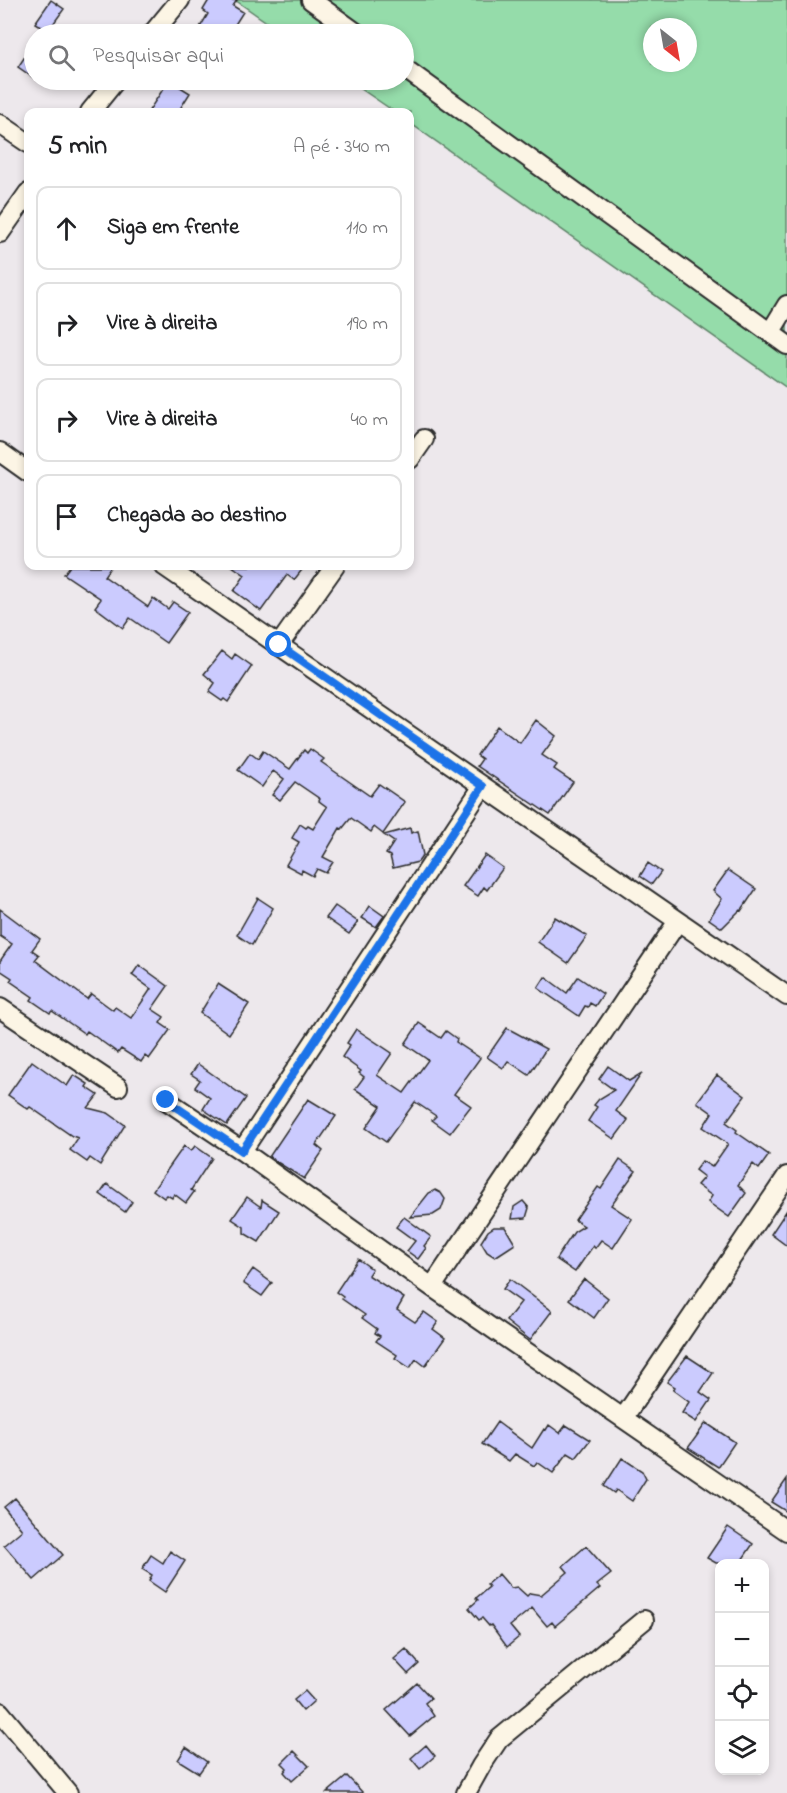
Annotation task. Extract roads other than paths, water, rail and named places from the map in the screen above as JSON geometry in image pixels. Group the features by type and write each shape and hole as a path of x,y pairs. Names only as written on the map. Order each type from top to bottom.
{"street":[{"path":"160,24 180,0"},
{"path":"311,0 344,24"},
{"path":"414,75 787,345"},
{"path":"93,108 108,90"},
{"path":"0,124 24,140"},
{"path":"0,233 24,199"},
{"path":"770,333 787,305"},
{"path":"414,453 424,439"},
{"path":"0,452 24,469"},
{"path":"170,570 787,996"},
{"path":"279,645 332,570"},
{"path":"242,1151 483,786"},
{"path":"432,1287 678,921"},
{"path":"0,1008 118,1087"},
{"path":"166,1100 242,1151 432,1287 787,1531"},
{"path":"624,1418 787,1176"},
{"path":"466,1793 480,1766 499,1739 644,1620"},
{"path":"0,1712 68,1793"}]}
